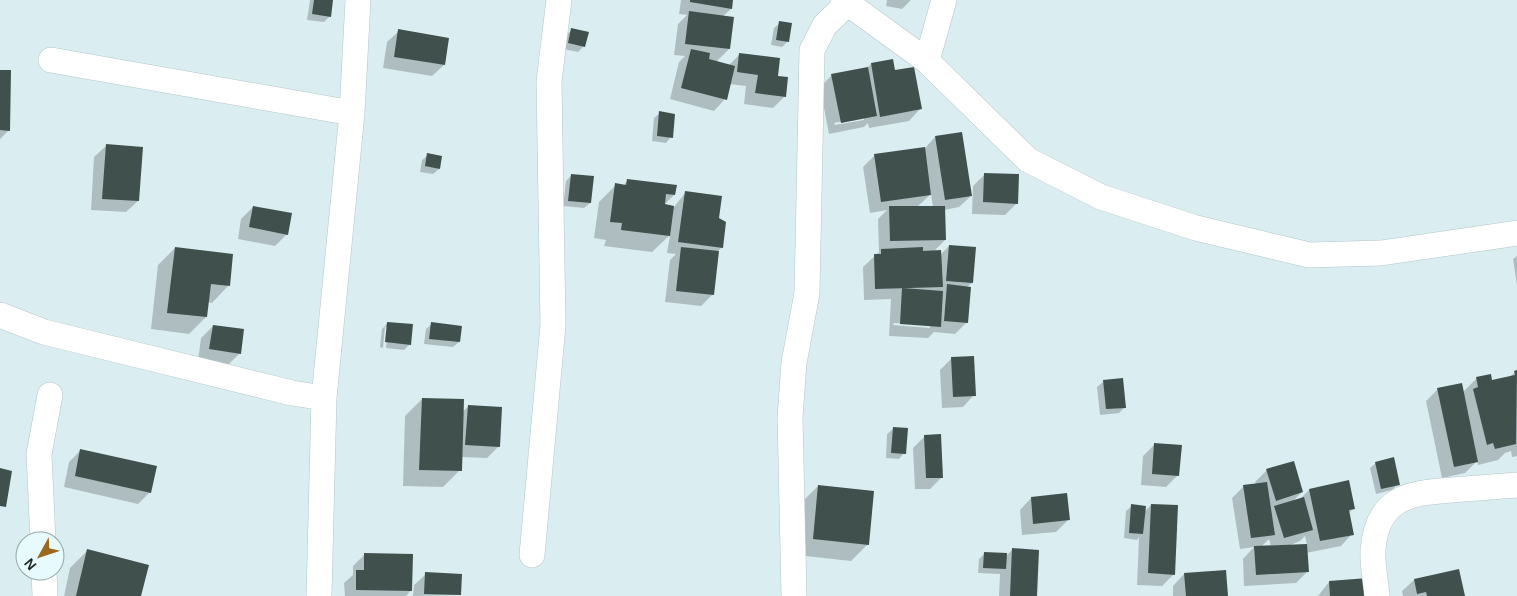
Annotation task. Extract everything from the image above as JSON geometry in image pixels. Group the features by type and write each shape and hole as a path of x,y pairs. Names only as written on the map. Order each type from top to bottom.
{"street":[{"path":"319,596 324,398 352,113 358,0"},
{"path":"532,555 553,325 549,81 559,0"},
{"path":"927,62 944,0"},
{"path":"794,596 790,417 794,363 807,293 812,50 824,25 846,2 927,62 1028,160 1101,197 1196,228 1309,255 1382,253 1517,233"},
{"path":"51,60 352,113"},
{"path":"0,315 44,332 292,393 324,398"},
{"path":"43,531 39,454 50,395"},
{"path":"1377,596 1372,551 1378,522 1387,509 1402,498 1418,492 1517,485"},
{"path":"44,581 45,596"}],"building":[{"path":"314,0 333,0 331,17 312,14"},
{"path":"690,0 733,0 732,9 690,2"},
{"path":"689,11 734,17 730,49 685,44"},
{"path":"779,21 792,23 789,42 776,40"},
{"path":"571,28 589,32 585,47 568,43"},
{"path":"398,29 449,38 445,65 394,57"},
{"path":"691,49 710,53 709,59 735,66 727,100 681,88"},
{"path":"739,53 780,58 778,76 788,77 786,97 755,93 758,75 737,72"},
{"path":"893,59 895,70 914,67 922,109 880,117 871,63"},
{"path":"868,67 877,116 841,123 831,74"},
{"path":"0,70 11,70 10,131 0,130"},
{"path":"659,111 675,114 673,138 657,136"},
{"path":"962,132 972,196 945,200 935,136"},
{"path":"106,144 143,147 139,201 102,199"},
{"path":"925,147 931,195 881,202 874,154"},
{"path":"427,153 442,156 440,169 425,166"},
{"path":"984,173 1019,174 1018,204 983,202"},
{"path":"571,174 594,176 591,203 568,201"},
{"path":"627,179 677,185 675,195 666,194 665,204 674,206 670,236 621,230 622,223 610,222 615,183 626,185"},
{"path":"685,191 722,196 719,218 726,222 723,248 678,242"},
{"path":"253,206 292,213 288,235 249,227"},
{"path":"889,206 945,206 946,240 890,241"},
{"path":"949,245 976,247 973,283 946,281"},
{"path":"175,247 233,254 230,286 211,284 207,317 167,313"},
{"path":"681,247 719,251 714,295 676,291"},
{"path":"923,247 923,251 941,250 943,287 875,289 874,254 881,254 881,249"},
{"path":"947,284 971,287 968,323 944,321"},
{"path":"902,288 943,291 941,327 900,324"},
{"path":"387,322 413,324 411,345 385,342"},
{"path":"431,322 462,326 460,342 429,339"},
{"path":"213,325 244,329 241,354 209,349"},
{"path":"974,356 976,396 953,397 951,357"},
{"path":"1517,370 1516,444 1495,449 1493,443 1487,445 1473,389 1478,387 1476,377 1491,374 1492,380 1515,375 1514,371"},
{"path":"1123,378 1126,408 1106,409 1103,380"},
{"path":"1462,383 1478,462 1454,467 1437,388"},
{"path":"422,398 464,399 462,471 419,470"},
{"path":"468,405 502,407 500,447 465,445"},
{"path":"893,427 908,428 906,454 891,453"},
{"path":"941,434 943,478 926,478 924,435"},
{"path":"1154,443 1182,445 1179,476 1152,474"},
{"path":"80,449 157,466 151,493 75,476"},
{"path":"1394,457 1400,485 1381,489 1375,462"},
{"path":"1294,461 1303,492 1276,501 1266,469"},
{"path":"0,468 12,471 6,507 0,506"},
{"path":"1349,480 1355,509 1349,510 1354,535 1320,541 1309,489"},
{"path":"1267,482 1275,535 1251,538 1243,485"},
{"path":"818,485 874,491 869,545 813,539"},
{"path":"1067,493 1070,520 1033,524 1031,497"},
{"path":"1304,497 1313,530 1284,538 1274,506"},
{"path":"1131,504 1146,506 1143,534 1129,533"},
{"path":"1151,504 1178,505 1175,575 1148,573"},
{"path":"1307,544 1309,572 1256,575 1254,546"},
{"path":"1012,548 1039,550 1037,596 1010,596"},
{"path":"87,549 149,565 141,596 76,596"},
{"path":"984,552 1007,553 1006,569 983,568"},
{"path":"364,553 413,554 412,591 356,590 356,570 364,570"},
{"path":"1459,569 1465,596 1427,596 1426,592 1417,594 1414,579"},
{"path":"1226,570 1228,596 1186,596 1184,573"},
{"path":"425,572 462,574 461,595 424,594"},
{"path":"1368,578 1369,596 1330,596 1329,581"}]}
